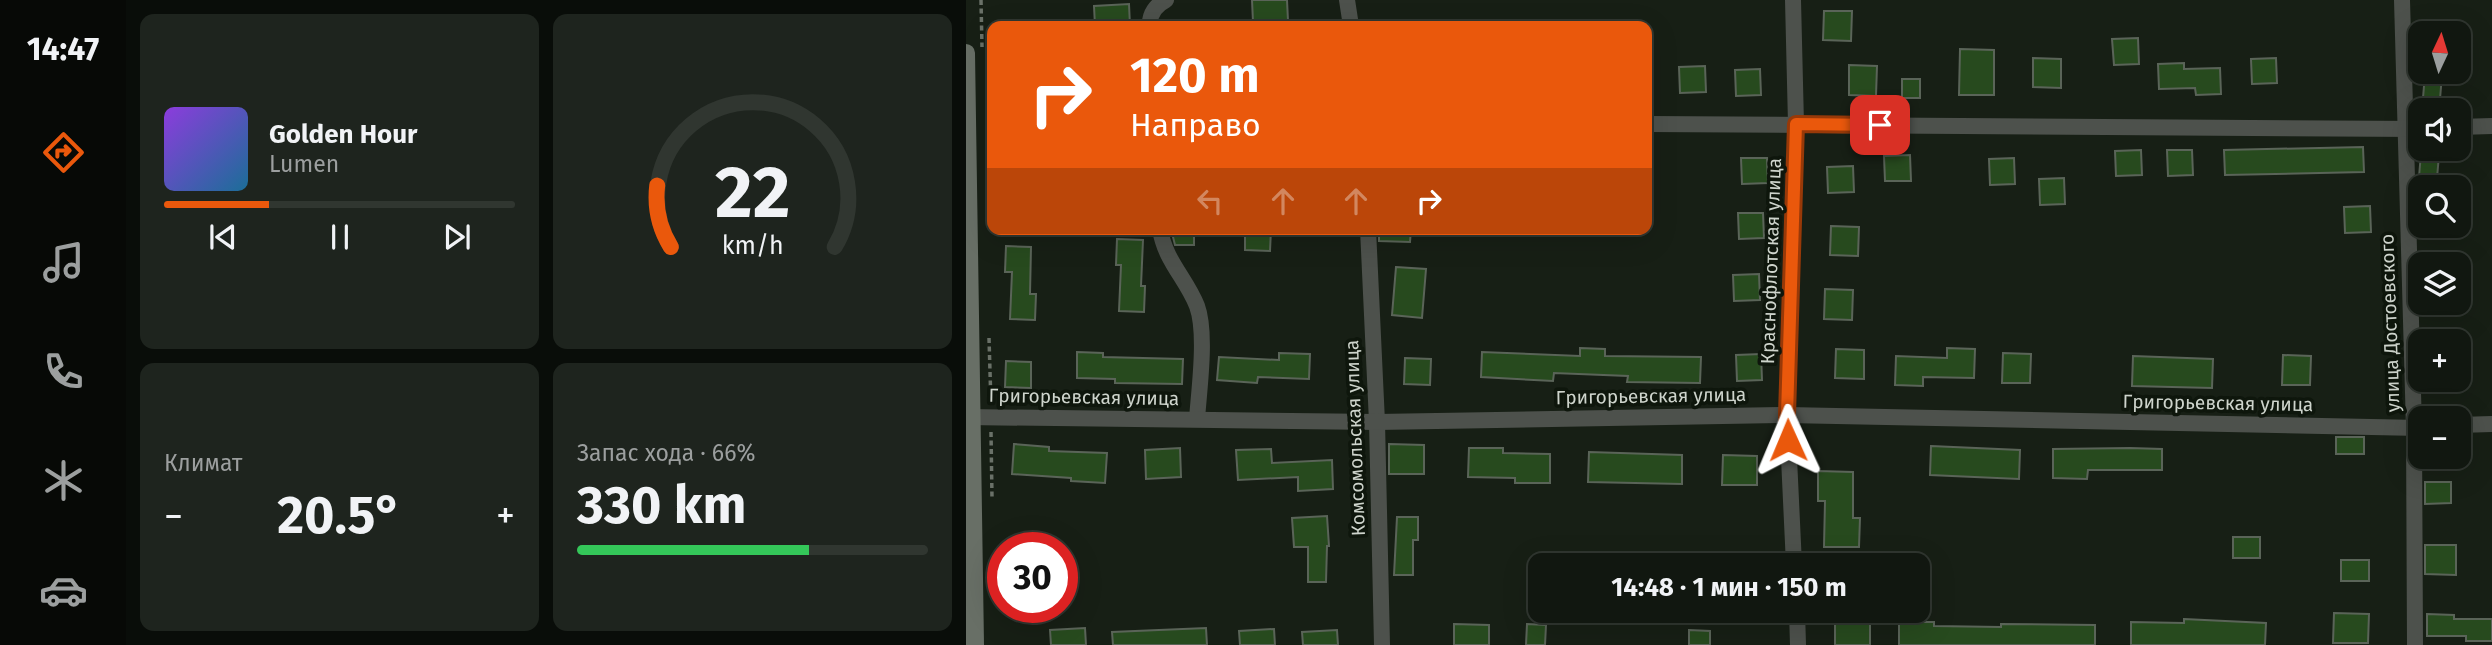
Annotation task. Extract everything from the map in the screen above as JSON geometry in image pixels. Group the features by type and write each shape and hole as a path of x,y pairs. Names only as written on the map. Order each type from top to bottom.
{"main road":[{"path":"966,53 969,417 975,645"}],"street":[{"path":"1150,21 1156,5 1166,0"},
{"path":"1347,0 1350,21"},
{"name":"Краснофлотская улица","path":"1793,0 1796,124 1787,415 1793,553"},
{"name":"улица Достоевского","path":"2402,0 2410,98"},
{"path":"1652,124 2408,129"},
{"path":"2471,127 2492,126"},
{"name":"улица Достоевского","path":"2413,161 2417,406"},
{"path":"1161,235 1171,264 1198,308 1202,331 1197,419"},
{"name":"Комсомольская улица","path":"1368,235 1377,422 1382,645"},
{"name":"Григорьевская улица","path":"969,417 1377,422 1787,415 2408,428"},
{"path":"2471,425 2492,424"},
{"name":"улица Достоевского","path":"2415,645 2417,469"},
{"path":"1797,623 1798,645"}],"building":[{"path":"1252,0 1287,0 1288,21 1253,21"},
{"path":"1129,4 1130,21 1095,21 1094,6"},
{"path":"1824,11 1852,11 1851,41 1823,40"},
{"path":"2138,38 2139,64 2114,65 2112,39"},
{"path":"1960,49 1994,50 1994,95 1959,95"},
{"path":"2033,58 2061,59 2061,88 2033,87"},
{"path":"2276,58 2277,83 2252,84 2251,59"},
{"path":"2184,63 2184,69 2220,68 2221,94 2196,95 2195,88 2159,89 2158,64"},
{"path":"1849,65 1877,66 1876,96 1849,95"},
{"path":"1705,66 1706,92 1680,93 1679,67"},
{"path":"1760,69 1761,95 1736,96 1735,70"},
{"path":"1902,79 1920,79 1920,98 1902,98"},
{"path":"2424,84 2441,84 2440,98 2423,98"},
{"path":"2363,147 2364,172 2225,175 2224,150"},
{"path":"2141,150 2142,175 2116,176 2115,151"},
{"path":"2167,150 2192,150 2193,175 2168,176"},
{"path":"1910,155 1911,181 1885,181 1884,156"},
{"path":"1741,158 1767,158 1768,183 1742,184"},
{"path":"2014,158 2015,184 1990,185 1989,159"},
{"path":"2420,161 2438,161 2437,175 2419,175"},
{"path":"1853,166 1854,192 1828,193 1827,167"},
{"path":"2064,178 2065,204 2040,205 2039,179"},
{"path":"2370,206 2371,232 2345,233 2344,207"},
{"path":"1738,213 1763,213 1764,238 1739,239"},
{"path":"1831,226 1859,227 1858,256 1830,255"},
{"path":"1172,235 1194,235 1194,245 1175,245"},
{"path":"1245,235 1271,235 1270,251 1245,250"},
{"path":"1379,235 1411,235 1410,242 1379,241"},
{"path":"1117,239 1143,240 1141,286 1145,286 1144,312 1119,311 1121,265 1116,265"},
{"path":"1006,246 1031,247 1030,294 1036,294 1035,320 1010,319 1012,272 1005,272"},
{"path":"1396,267 1426,269 1422,318 1392,315"},
{"path":"1759,274 1760,300 1734,301 1733,275"},
{"path":"1825,289 1853,290 1852,320 1824,319"},
{"path":"1580,348 1605,349 1605,356 1701,357 1700,383 1627,382 1628,376 1554,373 1553,381 1481,377 1482,352 1580,356"},
{"path":"1947,348 1975,349 1974,378 1923,377 1923,386 1895,385 1896,356 1947,358"},
{"path":"1836,349 1864,350 1864,379 1835,378"},
{"path":"1077,352 1103,353 1103,357 1183,359 1182,384 1115,383 1115,379 1077,378"},
{"path":"1279,353 1310,354 1309,379 1258,377 1257,383 1217,380 1219,357 1279,360"},
{"path":"2003,353 2031,354 2030,383 2002,383"},
{"path":"1761,354 1762,380 1737,381 1736,355"},
{"path":"2283,355 2311,356 2310,385 2282,385"},
{"path":"2133,356 2213,359 2212,388 2132,386"},
{"path":"1405,358 1431,359 1430,385 1404,384"},
{"path":"1006,361 1031,362 1031,388 1005,387"},
{"path":"2336,437 2364,437 2364,454 2336,454"},
{"path":"1014,444 1049,447 1049,451 1107,453 1105,483 1012,474"},
{"path":"1389,444 1424,445 1424,474 1389,474"},
{"path":"1931,446 2020,450 2019,479 1930,475"},
{"path":"1180,448 1181,477 1146,479 1145,450"},
{"path":"1469,448 1503,448 1503,453 1550,454 1550,483 1515,483 1515,478 1468,477"},
{"path":"1271,449 1272,463 1332,460 1333,489 1298,491 1298,477 1238,480 1236,450"},
{"path":"2053,449 2162,449 2162,470 2088,470 2087,479 2053,478"},
{"path":"1589,452 1682,455 1682,484 1588,482"},
{"path":"1723,455 1757,456 1757,485 1722,485"},
{"path":"1818,471 1853,472 1853,518 1860,518 1859,547 1824,547 1825,501 1818,501"},
{"path":"2425,482 2451,482 2451,503 2425,504"},
{"path":"1327,516 1329,546 1326,582 1308,582 1308,547 1294,547 1292,518"},
{"path":"1397,517 1418,517 1418,540 1413,540 1413,575 1394,575"},
{"path":"2233,537 2260,537 2260,558 2233,558"},
{"path":"2425,545 2456,545 2456,575 2425,574"},
{"path":"2341,560 2369,560 2369,581 2341,581"},
{"path":"2334,613 2369,614 2368,643 2333,643"},
{"path":"2427,614 2454,615 2454,619 2492,619 2492,641 2466,641 2466,636 2427,636"},
{"path":"2184,619 2266,623 2265,645 2131,645 2131,622 2184,623"},
{"path":"1934,622 1934,626 2001,627 2001,624 2095,625 2095,645 1899,645 1899,623"},
{"path":"1835,623 1870,623 1870,645 1835,645"},
{"path":"1454,624 1489,625 1489,645 1454,645"},
{"path":"1527,624 1546,625 1545,645 1526,645"},
{"path":"1085,628 1086,645 1051,645 1050,630"},
{"path":"1206,628 1207,645 1113,645 1112,632"},
{"path":"1274,629 1275,645 1240,645 1239,631"},
{"path":"1337,630 1338,645 1303,645 1302,632"},
{"path":"1689,630 1710,631 1710,645 1689,645"}],"route":[{"path":"1788,440 1796,124 1880,125"}]}
